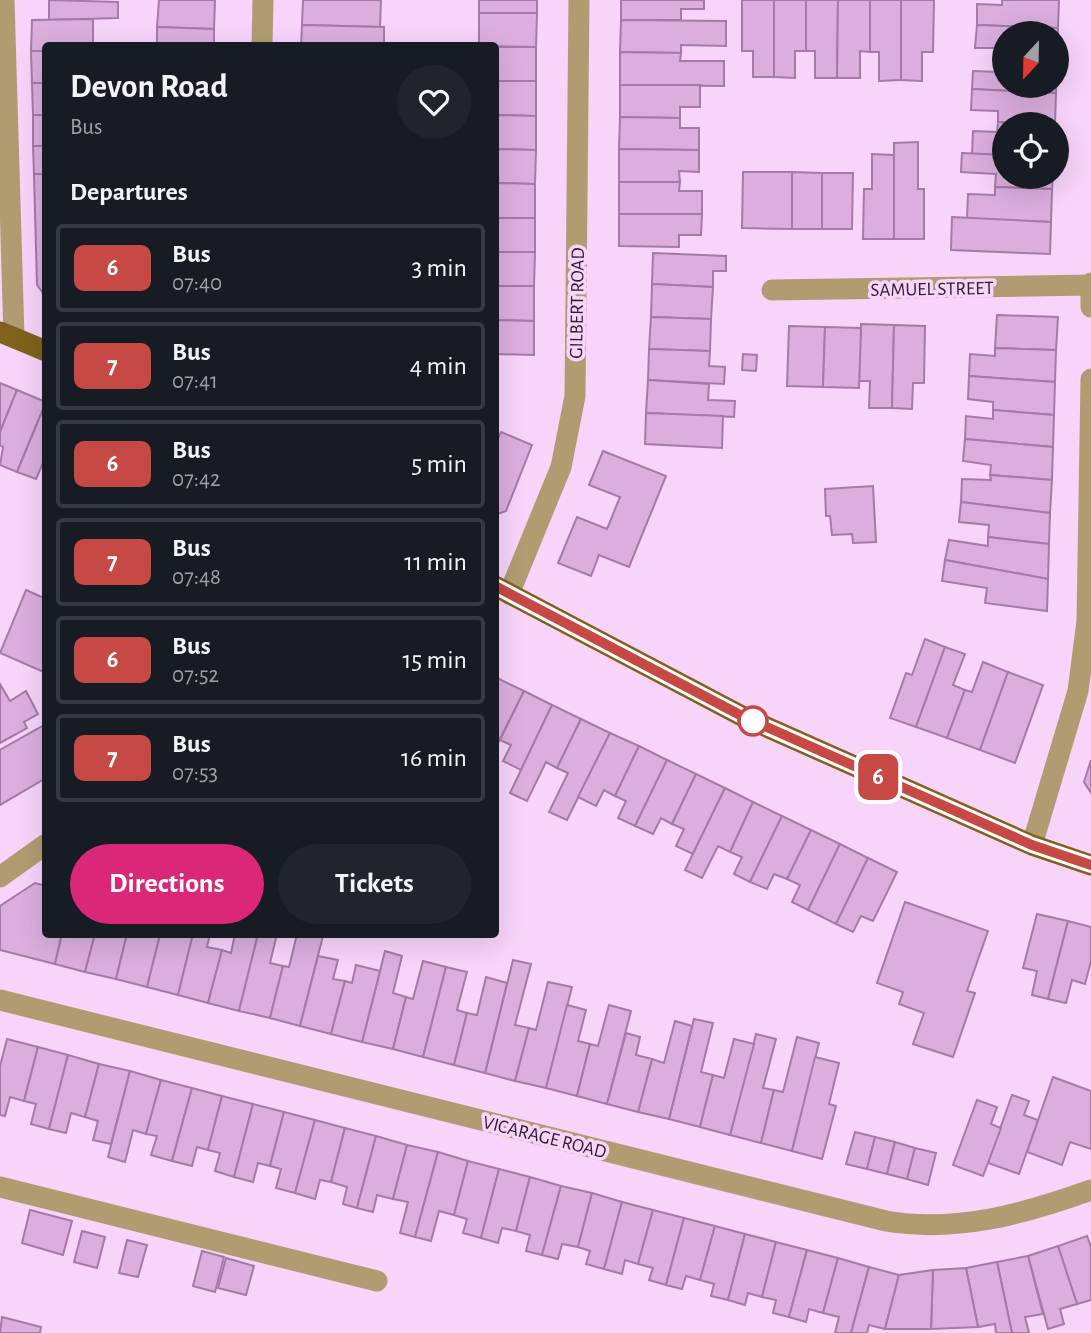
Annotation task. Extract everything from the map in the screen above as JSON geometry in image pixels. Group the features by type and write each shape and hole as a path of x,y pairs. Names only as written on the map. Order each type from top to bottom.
{"main road":[{"path":"7,334 42,349"},
{"path":"502,590 742,716 1032,845 1091,865"}],"street":[{"path":"4,0 7,334"},
{"path":"262,42 264,0"},
{"name":"GILBERT ROAD","path":"502,590 561,467 575,396 579,0"},
{"path":"1091,284 1091,307"},
{"name":"SAMUEL STREET","path":"772,290 1091,284"},
{"path":"1032,845 1078,691 1087,621 1091,380"},
{"path":"0,877 42,847"},
{"name":"VICARAGE ROAD","path":"0,1000 909,1225 934,1226 1006,1217 1091,1190"},
{"path":"0,1186 377,1281"}],"building":[{"path":"49,0 118,2 118,18 49,20"},
{"path":"159,0 215,0 214,29 157,27"},
{"path":"303,0 381,0 380,27 302,25"},
{"path":"479,0 537,0 537,13 479,13"},
{"path":"621,0 704,0 704,9 681,9 681,20 621,20"},
{"path":"742,0 774,0 774,77 753,77 753,51 742,51"},
{"path":"774,0 806,0 806,51 795,51 795,78 774,77"},
{"path":"806,0 838,0 837,78 815,78 815,51 806,51"},
{"path":"838,0 870,0 870,52 860,51 860,78 837,78"},
{"path":"870,0 901,0 901,80 879,81 879,52 870,52"},
{"path":"901,0 934,0 933,52 922,52 922,81 901,80"},
{"path":"1002,0 1059,0 1058,21 992,21 992,26 977,25 977,4 1002,5"},
{"path":"479,13 537,13 536,47 499,46 499,42 479,42"},
{"path":"93,19 93,42 42,42 42,51 31,51 32,20"},
{"path":"621,20 726,21 726,46 681,45 681,53 620,52"},
{"path":"302,25 384,27 384,42 301,42"},
{"path":"977,25 992,26 992,48 975,48"},
{"path":"157,27 214,29 214,42 157,42"},
{"path":"499,47 536,47 536,81 499,81"},
{"path":"31,51 42,51 42,83 32,83"},
{"path":"620,52 681,53 680,61 724,61 724,86 620,85"},
{"path":"973,71 992,72 992,90 972,89"},
{"path":"499,81 536,81 536,116 499,115"},
{"path":"32,83 42,83 42,115 33,115"},
{"path":"620,85 700,85 700,107 680,107 680,118 620,117"},
{"path":"972,89 992,90 992,98 1056,98 1055,112 971,110"},
{"path":"33,115 42,115 42,146 33,146"},
{"path":"499,115 536,116 536,150 499,149"},
{"path":"620,117 680,118 680,128 699,128 699,150 619,149"},
{"path":"973,131 992,132 992,155 972,154"},
{"path":"918,142 918,189 924,189 924,239 894,239 894,143"},
{"path":"33,146 42,146 42,174 34,174"},
{"path":"499,149 536,150 535,184 499,183"},
{"path":"619,149 699,150 699,172 679,171 680,182 619,182"},
{"path":"962,153 992,154 992,174 961,172"},
{"path":"872,154 894,155 894,239 863,239 864,189 872,189"},
{"path":"743,172 792,172 792,229 742,228"},
{"path":"792,172 822,173 822,229 792,229"},
{"path":"822,173 853,173 852,229 822,229"},
{"path":"34,174 42,174 42,292 37,285"},
{"path":"619,182 680,182 679,191 702,191 702,214 619,214"},
{"path":"499,183 535,184 535,218 499,218"},
{"path":"995,189 1052,189 1051,222 967,219 968,194 995,195"},
{"path":"619,214 702,214 701,235 679,235 679,247 619,246"},
{"path":"952,217 1051,222 1050,254 951,250"},
{"path":"499,218 535,218 535,252 499,252"},
{"path":"499,252 535,252 534,286 499,286"},
{"path":"653,253 726,256 726,271 713,271 713,287 652,284"},
{"path":"652,284 713,287 711,319 651,317"},
{"path":"499,286 534,286 534,321 499,320"},
{"path":"997,315 1058,317 1056,350 995,348"},
{"path":"651,317 711,319 710,351 649,349"},
{"path":"499,320 534,321 534,355 499,354"},
{"path":"861,324 894,325 892,408 869,408 870,381 859,381"},
{"path":"894,325 925,326 924,383 913,383 912,409 892,408"},
{"path":"789,326 825,327 823,387 787,386"},
{"path":"825,327 861,328 859,388 823,387"},
{"path":"995,348 1056,350 1055,382 969,376 970,354 995,356"},
{"path":"649,349 710,351 709,366 725,367 724,384 648,380"},
{"path":"743,354 757,355 756,371 742,370"},
{"path":"969,376 1055,382 1054,415 993,410 993,402 968,399"},
{"path":"648,380 709,384 708,400 735,401 734,417 646,413"},
{"path":"0,383 17,390 0,432"},
{"path":"17,390 42,400 42,412 17,472 0,465 3,447 0,445 0,432"},
{"path":"993,410 1054,415 1053,447 965,439 966,416 993,419"},
{"path":"42,412 42,465 36,479 17,472"},
{"path":"646,413 723,416 722,448 645,444"},
{"path":"501,432 532,445 506,511 499,514"},
{"path":"965,439 1053,447 1052,480 990,475 991,465 963,461"},
{"path":"603,451 666,476 629,567 599,555 591,576 558,563 577,517 607,529 620,497 589,485"},
{"path":"990,475 1052,480 1050,513 961,502 962,479 991,480"},
{"path":"873,486 876,542 853,543 852,534 832,535 830,516 826,516 825,489"},
{"path":"961,502 1050,513 1049,544 988,537 989,525 959,522"},
{"path":"988,537 1049,544 1048,579 945,560 949,540 988,546"},
{"path":"945,560 1048,579 1047,611 985,603 987,588 942,581"},
{"path":"26,590 42,597 42,671 0,653"},
{"path":"925,639 945,647 916,727 890,718 906,673 912,675"},
{"path":"945,647 965,654 953,685 965,690 947,738 916,727"},
{"path":"983,662 1008,672 980,750 947,738 965,690 972,692"},
{"path":"1008,672 1043,685 1015,763 980,750"},
{"path":"499,679 524,691 499,741"},
{"path":"0,684 10,701 26,691 38,714 24,722 27,728 0,743"},
{"path":"524,691 552,705 521,770 503,761 511,745 500,740"},
{"path":"552,705 581,719 557,768 546,762 527,801 510,793"},
{"path":"581,719 610,733 567,820 549,812 568,773 557,768"},
{"path":"42,726 42,780 0,805 0,750"},
{"path":"610,733 639,746 615,796 604,790 596,806 578,797"},
{"path":"639,746 667,760 635,826 618,818 626,801 615,796"},
{"path":"667,760 696,774 672,824 661,818 653,834 635,826"},
{"path":"1091,760 1091,793 1084,782"},
{"path":"696,774 725,788 693,854 676,846 684,829 672,824"},
{"path":"725,788 753,802 730,852 718,846 702,878 685,870"},
{"path":"753,802 782,816 750,882 734,874 742,857 730,852"},
{"path":"782,816 811,830 787,879 774,874 767,889 750,882"},
{"path":"811,830 840,844 808,910 792,902 800,885 787,879"},
{"path":"840,844 868,858 836,924 808,910"},
{"path":"868,858 897,872 873,921 861,916 853,932 836,924"},
{"path":"35,883 42,885 42,938 61,938 55,964 0,950 0,906"},
{"path":"905,902 988,931 967,991 975,993 953,1057 913,1044 924,1013 899,1004 903,992 877,983"},
{"path":"1037,914 1068,921 1048,999 1032,995 1037,971 1023,968"},
{"path":"1068,921 1091,927 1091,961 1085,984 1072,980 1066,1003 1048,999"},
{"path":"61,938 94,938 85,972 55,964"},
{"path":"94,938 126,938 116,979 85,972"},
{"path":"126,938 159,938 147,987 116,979"},
{"path":"159,938 192,938 178,995 147,987"},
{"path":"192,938 209,938 207,947 222,950 208,1003 178,995"},
{"path":"234,938 257,938 239,1011 208,1003 222,950 231,953"},
{"path":"257,938 276,938 270,963 283,966 270,1018 239,1011"},
{"path":"296,938 322,938 300,1026 270,1018 283,966 289,967"},
{"path":"385,951 402,956 393,993 406,997 393,1049 362,1042"},
{"path":"318,956 338,960 333,979 345,981 331,1034 300,1026"},
{"path":"513,960 531,964 515,1025 529,1028 515,1081 485,1073"},
{"path":"423,961 446,967 423,1057 393,1049 406,997 413,999"},
{"path":"356,965 380,971 362,1042 331,1034 345,981 352,983"},
{"path":"446,967 467,972 457,1010 467,1013 454,1065 423,1057"},
{"path":"486,977 507,983 485,1073 454,1065 467,1013 477,1015"},
{"path":"548,982 572,987 546,1088 515,1081 529,1028 536,1030"},
{"path":"567,1005 586,1010 578,1041 590,1044 577,1096 546,1088"},
{"path":"609,1005 631,1011 607,1104 577,1096 590,1044 598,1046"},
{"path":"694,1019 713,1023 701,1072 713,1075 700,1127 669,1119"},
{"path":"675,1021 692,1026 669,1119 638,1112 652,1059 664,1063"},
{"path":"626,1033 640,1037 636,1055 652,1059 638,1112 607,1104"},
{"path":"756,1034 776,1039 763,1088 774,1090 761,1143 730,1135"},
{"path":"797,1037 819,1043 792,1151 761,1143 774,1090 783,1092"},
{"path":"7,1039 38,1047 24,1101 10,1097 5,1116 0,1115 0,1066"},
{"path":"734,1039 754,1044 730,1135 700,1127 713,1075 724,1078"},
{"path":"38,1047 68,1055 49,1129 31,1124 36,1104 24,1101"},
{"path":"68,1055 99,1064 85,1117 71,1113 66,1133 49,1129"},
{"path":"815,1057 839,1063 829,1104 836,1106 822,1159 792,1151"},
{"path":"99,1064 130,1071 111,1144 93,1140 98,1121 85,1117"},
{"path":"130,1071 161,1080 146,1134 133,1130 125,1162 108,1157"},
{"path":"1053,1077 1091,1091 1091,1149 1070,1142 1062,1165 1027,1152"},
{"path":"161,1080 192,1088 172,1161 151,1155 157,1136 146,1134"},
{"path":"192,1088 222,1096 208,1150 197,1147 192,1166 172,1161"},
{"path":"1012,1095 1029,1101 1024,1115 1038,1120 1019,1174 988,1163"},
{"path":"222,1096 253,1104 234,1177 215,1171 220,1153 208,1150"},
{"path":"977,1100 997,1107 991,1124 1001,1128 983,1176 953,1165"},
{"path":"253,1104 284,1112 270,1166 258,1163 253,1182 234,1177"},
{"path":"284,1112 315,1120 295,1193 276,1188 281,1169 270,1166"},
{"path":"315,1120 345,1128 331,1182 320,1180 315,1199 295,1193"},
{"path":"345,1128 376,1136 357,1208 343,1204 347,1187 331,1182"},
{"path":"855,1132 875,1137 867,1169 846,1164"},
{"path":"376,1136 407,1145 393,1199 377,1195 373,1212 357,1208"},
{"path":"875,1137 895,1142 887,1174 867,1169"},
{"path":"895,1142 915,1148 907,1179 887,1174"},
{"path":"407,1145 438,1152 415,1237 400,1233 408,1202 393,1199"},
{"path":"915,1148 936,1153 928,1185 907,1179"},
{"path":"438,1152 468,1161 454,1215 439,1211 431,1241 415,1237"},
{"path":"468,1161 499,1169 481,1238 463,1233 467,1219 454,1215"},
{"path":"499,1169 530,1177 516,1231 502,1228 498,1243 481,1238"},
{"path":"530,1177 561,1186 542,1255 526,1251 530,1235 516,1231"},
{"path":"561,1186 592,1193 578,1247 562,1244 558,1259 542,1255"},
{"path":"592,1193 622,1202 604,1269 586,1264 590,1251 578,1247"},
{"path":"622,1202 653,1210 638,1264 625,1260 622,1274 604,1269"},
{"path":"30,1210 72,1221 63,1255 22,1243"},
{"path":"653,1210 684,1218 666,1285 649,1280 653,1268 638,1264"},
{"path":"684,1218 715,1226 700,1280 686,1276 682,1289 666,1285"},
{"path":"715,1226 745,1234 728,1300 711,1296 714,1284 700,1280"},
{"path":"82,1231 105,1237 97,1268 74,1262"},
{"path":"745,1234 776,1242 762,1297 748,1293 745,1305 728,1300"},
{"path":"1087,1236 1091,1247 1091,1300 1077,1304 1058,1246"},
{"path":"127,1240 147,1245 138,1277 119,1273"},
{"path":"776,1242 807,1250 789,1317 773,1313 776,1300 762,1297"},
{"path":"1058,1246 1077,1304 1060,1309 1064,1324 1048,1329 1028,1256"},
{"path":"807,1250 838,1258 823,1313 809,1309 806,1322 789,1317"},
{"path":"202,1251 224,1257 215,1292 193,1286"},
{"path":"1028,1256 1043,1314 1025,1317 1029,1333 1012,1333 997,1262"},
{"path":"226,1258 254,1266 246,1295 218,1288"},
{"path":"838,1258 869,1267 851,1333 835,1333 839,1317 823,1313"},
{"path":"997,1262 1012,1333 996,1333 995,1324 978,1327 966,1268"},
{"path":"869,1267 899,1275 885,1329 869,1325 867,1333 851,1333"},
{"path":"966,1268 978,1327 931,1329 933,1270"},
{"path":"933,1270 931,1329 885,1329 899,1275"},
{"path":"2,1317 41,1327 40,1333 0,1333"}],"bus line":[{"name":"6","path":"499,588 742,716 1032,845 1091,865"}]}
